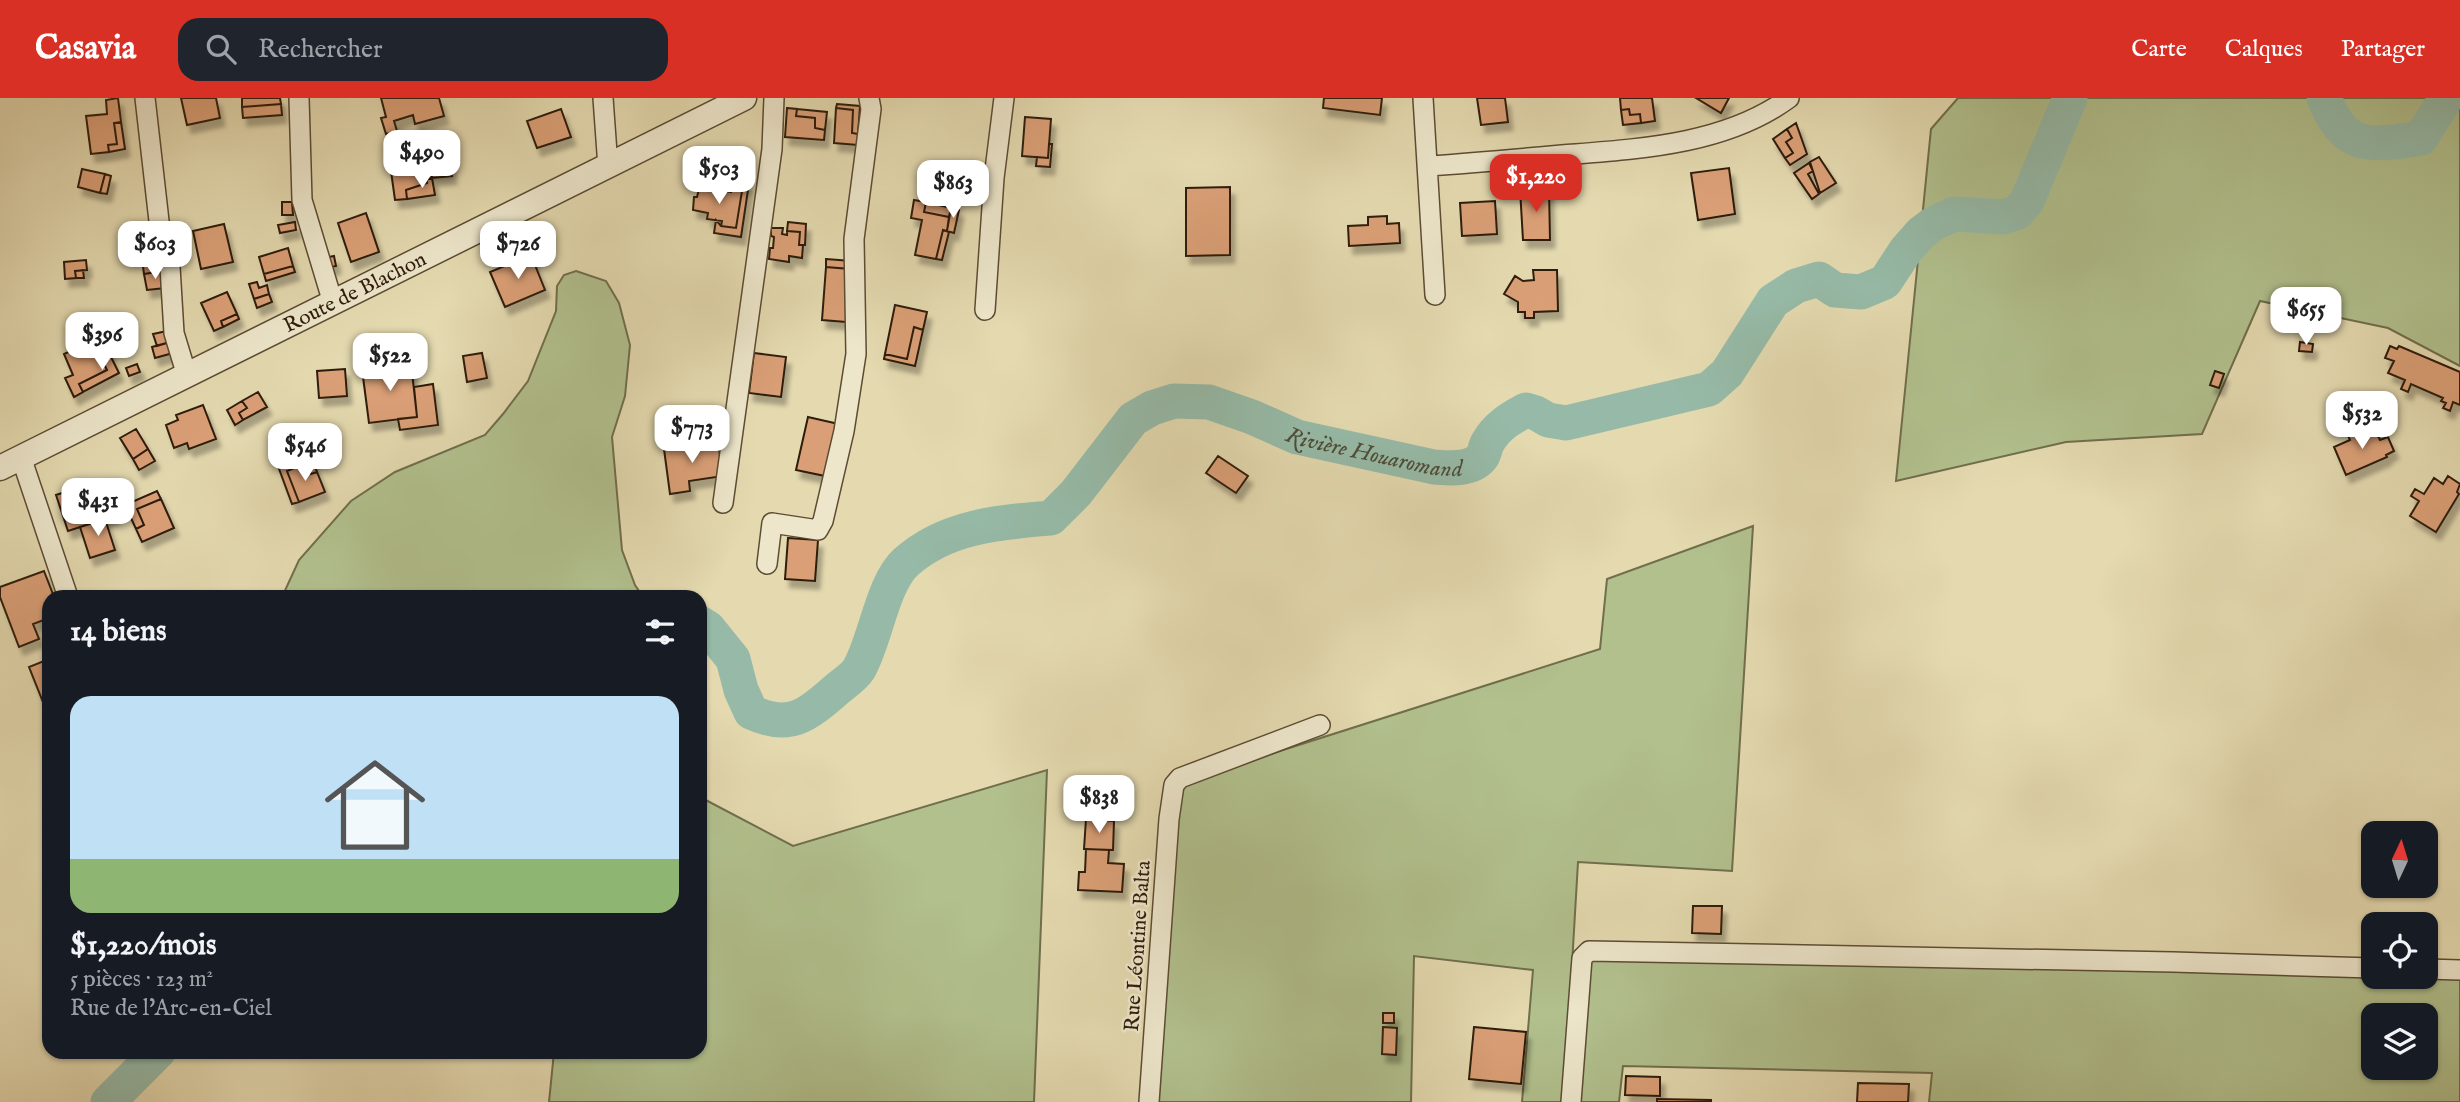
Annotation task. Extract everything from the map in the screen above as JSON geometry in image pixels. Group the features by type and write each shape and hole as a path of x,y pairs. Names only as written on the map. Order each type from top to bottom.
{"street":[{"path":"145,98 163,249 170,267 174,333 187,376"},
{"path":"299,98 302,200 334,303"},
{"path":"603,98 608,167"},
{"name":"Route de Blachon","path":"10,463 744,98"},
{"path":"723,503 772,149 774,98"},
{"path":"767,564 772,523 818,530 824,521 844,431 856,354 854,239 871,109 869,98"},
{"path":"985,310 994,178 1004,98"},
{"path":"1423,98 1435,295"},
{"path":"1429,166 1651,146 1702,136 1756,117 1788,98"},
{"path":"10,463 65,590"},
{"name":"Rue Léontine Balta","path":"1149,1102 1169,819 1174,785 1180,778 1320,725"},
{"path":"1571,1102 1582,958 1589,950 2361,968"},
{"path":"2438,969 2460,970"}],"green space":[{"path":"1958,98 2460,98 2460,366 2388,328 2260,301 2202,434 2066,442 1896,481 1931,129"},
{"path":"576,271 606,281 619,303 630,345 625,396 612,437 622,550 638,590 285,590 299,560 351,501 395,472 485,435 528,381 556,311 557,286 564,275"},
{"path":"1753,526 1732,871 1578,862 1564,1102 1522,1102 1533,970 1414,956 1411,1102 1149,1102 1180,790 1192,779 1600,649 1607,579"},
{"path":"1047,770 1034,1102 549,1102 553,1059 707,1059 707,801 793,846"},
{"path":"1584,953 2361,976 2361,989 2438,989 2438,974 2460,970 2460,1102 1929,1102 1932,1073 1623,1066 1619,1102 1571,1102"}],"building":[{"path":"118,98 121,122 114,123 117,144 108,145 109,152 91,154 86,116 107,114 106,100"},
{"path":"181,98 216,98 220,118 187,125"},
{"path":"242,98 280,98 281,104 242,107"},
{"path":"381,98 439,98 444,116 415,124 413,115 394,121 397,131 386,134 381,118 386,117"},
{"path":"1324,98 1382,98 1380,115 1323,108"},
{"path":"1477,98 1505,98 1508,122 1481,125"},
{"path":"1620,98 1652,98 1655,121 1641,123 1640,114 1630,115 1629,109 1621,110"},
{"path":"1696,98 1729,98 1721,113"},
{"path":"281,104 282,115 243,118 242,107"},
{"path":"837,104 860,106 858,134 852,133 853,110 836,108"},
{"path":"787,108 797,109 796,116 815,118 815,128 825,130 824,140 785,137"},
{"path":"836,108 853,110 852,133 858,134 858,145 834,143"},
{"path":"561,109 571,137 537,148 527,121"},
{"path":"797,109 827,112 825,130 815,128 815,118 796,116"},
{"path":"1629,109 1630,115 1640,114 1641,123 1623,125 1621,110"},
{"path":"1025,117 1051,119 1048,158 1022,156"},
{"path":"121,122 125,149 109,152 108,145 117,144 114,123"},
{"path":"1796,123 1807,154 1790,165 1785,158 1793,153 1786,142 1792,138 1787,129"},
{"path":"1787,129 1792,138 1786,142 1793,153 1785,158 1773,139"},
{"path":"1049,144 1052,144 1050,167 1036,166 1037,157 1048,158"},
{"path":"450,157 452,176 432,178 430,159"},
{"path":"1819,157 1836,183 1820,193 1810,162"},
{"path":"430,159 432,178 427,179 427,183 406,190 407,199 395,200 390,164"},
{"path":"1809,163 1813,171 1808,174 1819,194 1812,199 1794,173"},
{"path":"1729,168 1735,214 1698,220 1691,173"},
{"path":"82,169 105,174 100,193 78,187"},
{"path":"105,174 111,176 107,194 100,193"},
{"path":"432,178 435,195 407,199 406,190 427,183 427,179"},
{"path":"725,179 749,183 741,237 714,233 716,220 721,226 736,228 742,191 723,190"},
{"path":"1230,187 1230,255 1186,256 1186,188"},
{"path":"709,188 742,191 736,228 721,226 722,221 707,219 708,213 693,210 694,197 697,197 699,189 708,191"},
{"path":"1549,188 1550,240 1523,240 1520,189"},
{"path":"914,200 926,202 924,212 949,217 947,231 943,230 936,259 915,255 922,220 911,218"},
{"path":"1495,201 1497,234 1462,236 1460,203"},
{"path":"282,202 292,202 293,215 282,215"},
{"path":"926,202 951,208 949,217 924,212"},
{"path":"951,208 959,210 954,233 947,231"},
{"path":"366,213 379,252 351,262 338,223"},
{"path":"1387,216 1387,224 1399,223 1400,243 1349,246 1348,226 1368,225 1368,217"},
{"path":"295,222 296,230 280,233 278,225"},
{"path":"788,222 806,224 805,245 799,245 800,232 787,231"},
{"path":"224,224 233,262 201,269 193,231"},
{"path":"771,228 783,228 782,234 787,235 787,231 800,232 802,258 789,256 789,262 769,259 774,237 771,236"},
{"path":"943,230 949,232 942,260 936,259"},
{"path":"288,248 293,266 264,274 259,257"},
{"path":"531,255 545,290 505,307 490,272"},
{"path":"160,256 161,264 149,266 148,258"},
{"path":"334,256 336,266 326,268 324,258"},
{"path":"142,258 148,258 149,266 161,264 162,271 144,274"},
{"path":"826,259 851,261 850,269 826,267"},
{"path":"86,260 87,270 75,271 76,278 65,279 64,262"},
{"path":"293,266 295,272 266,281 264,274"},
{"path":"826,267 850,269 846,322 822,320"},
{"path":"83,270 84,278 76,278 75,271"},
{"path":"1533,270 1557,270 1558,311 1534,312 1534,318 1525,318 1525,312 1518,312 1518,302 1504,294 1515,276 1523,281 1534,280"},
{"path":"162,271 165,288 147,290 144,274"},
{"path":"257,282 259,288 267,285 269,294 254,299 249,284"},
{"path":"227,292 237,314 221,321 223,327 214,331 201,303"},
{"path":"269,294 272,302 257,308 254,299"},
{"path":"895,305 927,312 923,330 914,327 907,359 885,354"},
{"path":"237,314 239,319 223,327 221,321"},
{"path":"914,327 923,330 915,366 884,359 885,354 907,359"},
{"path":"167,331 170,342 157,346 153,334"},
{"path":"101,337 106,347 98,351 107,370 79,384 83,392 74,397 65,378 73,375 64,354"},
{"path":"170,342 173,353 155,358 152,347"},
{"path":"2300,342 2313,344 2312,352 2299,351"},
{"path":"2390,346 2397,349 2399,346 2460,372 2460,405 2453,402 2450,411 2443,408 2446,403 2441,401 2443,398 2411,384 2408,392 2401,389 2405,380 2388,373 2394,361 2385,358"},
{"path":"106,347 119,373 83,392 79,384 107,370 98,351"},
{"path":"482,353 487,378 467,382 463,356"},
{"path":"754,353 786,357 781,397 749,393"},
{"path":"411,363 417,417 369,423 362,369"},
{"path":"137,364 140,372 129,376 126,368"},
{"path":"345,369 347,396 319,398 317,371"},
{"path":"2215,371 2224,374 2219,388 2210,385"},
{"path":"433,384 438,425 400,430 398,419 417,417 414,387"},
{"path":"258,392 267,407 243,420 239,413 247,408 242,401"},
{"path":"242,401 247,408 239,413 243,420 235,425 227,410"},
{"path":"203,405 216,439 189,449 187,443 174,448 166,425 178,420 176,415"},
{"path":"808,417 843,425 825,476 796,470"},
{"path":"2354,428 2358,437 2375,430 2380,440 2388,437 2394,451 2386,455 2387,457 2346,475 2334,447 2350,440 2346,431"},
{"path":"136,429 148,449 133,459 120,438"},
{"path":"718,441 723,476 689,481 690,491 670,494 664,449"},
{"path":"148,449 155,461 139,470 133,459"},
{"path":"310,454 317,472 311,474 307,463 287,471 299,502 292,504 278,466"},
{"path":"1218,456 1248,476 1236,493 1206,473"},
{"path":"307,463 311,474 317,472 325,492 299,502 287,471"},
{"path":"2448,476 2460,484 2457,492 2459,494 2436,532 2410,516 2419,501 2411,496 2415,489 2424,494 2434,478 2443,484"},
{"path":"102,480 114,516 68,531 56,495"},
{"path":"157,491 161,499 137,509 144,525 136,529 125,505"},
{"path":"161,499 174,528 142,542 136,529 144,525 137,509"},
{"path":"105,519 115,550 90,558 80,527"},
{"path":"788,538 818,540 815,581 785,579"},
{"path":"44,571 51,590 42,590 42,621 33,624 39,639 19,647 0,597 0,587"},
{"path":"42,662 42,700 29,667"},
{"path":"1086,819 1114,821 1113,850 1084,849"},
{"path":"1086,849 1109,850 1108,863 1124,864 1122,892 1078,890 1079,872 1085,872"},
{"path":"1693,906 1722,906 1721,934 1692,933"},
{"path":"1383,1013 1394,1013 1394,1023 1383,1023"},
{"path":"1383,1027 1397,1028 1396,1055 1382,1054"},
{"path":"1474,1027 1526,1032 1521,1084 1469,1079"},
{"path":"1626,1076 1660,1077 1660,1096 1625,1095"},
{"path":"1858,1083 1909,1084 1908,1102 1857,1102"},
{"path":"1657,1099 1711,1100 1711,1102 1657,1102"}],"waterway":[{"name":"Rivière Houaromand","path":"707,627 733,659 741,690 751,712 777,720 797,718 816,707 857,672 891,584 906,562 938,540 956,533 993,524 1051,518 1076,493 1133,419 1152,408 1174,401 1209,402 1297,437 1434,467 1452,468 1472,465 1483,455 1496,431 1526,410 1548,420 1566,423 1709,389 1727,373 1773,301 1796,286 1819,279 1835,290 1861,292 1885,282 1906,250 1933,224 1954,214 2004,217 2018,212 2027,201 2070,98"},
{"name":"Rivière Houaromand","path":"2324,98 2344,131 2360,141 2377,143 2421,138 2446,98"},
{"name":"Rivière Houaromand","path":"108,1102 151,1059"}]}
